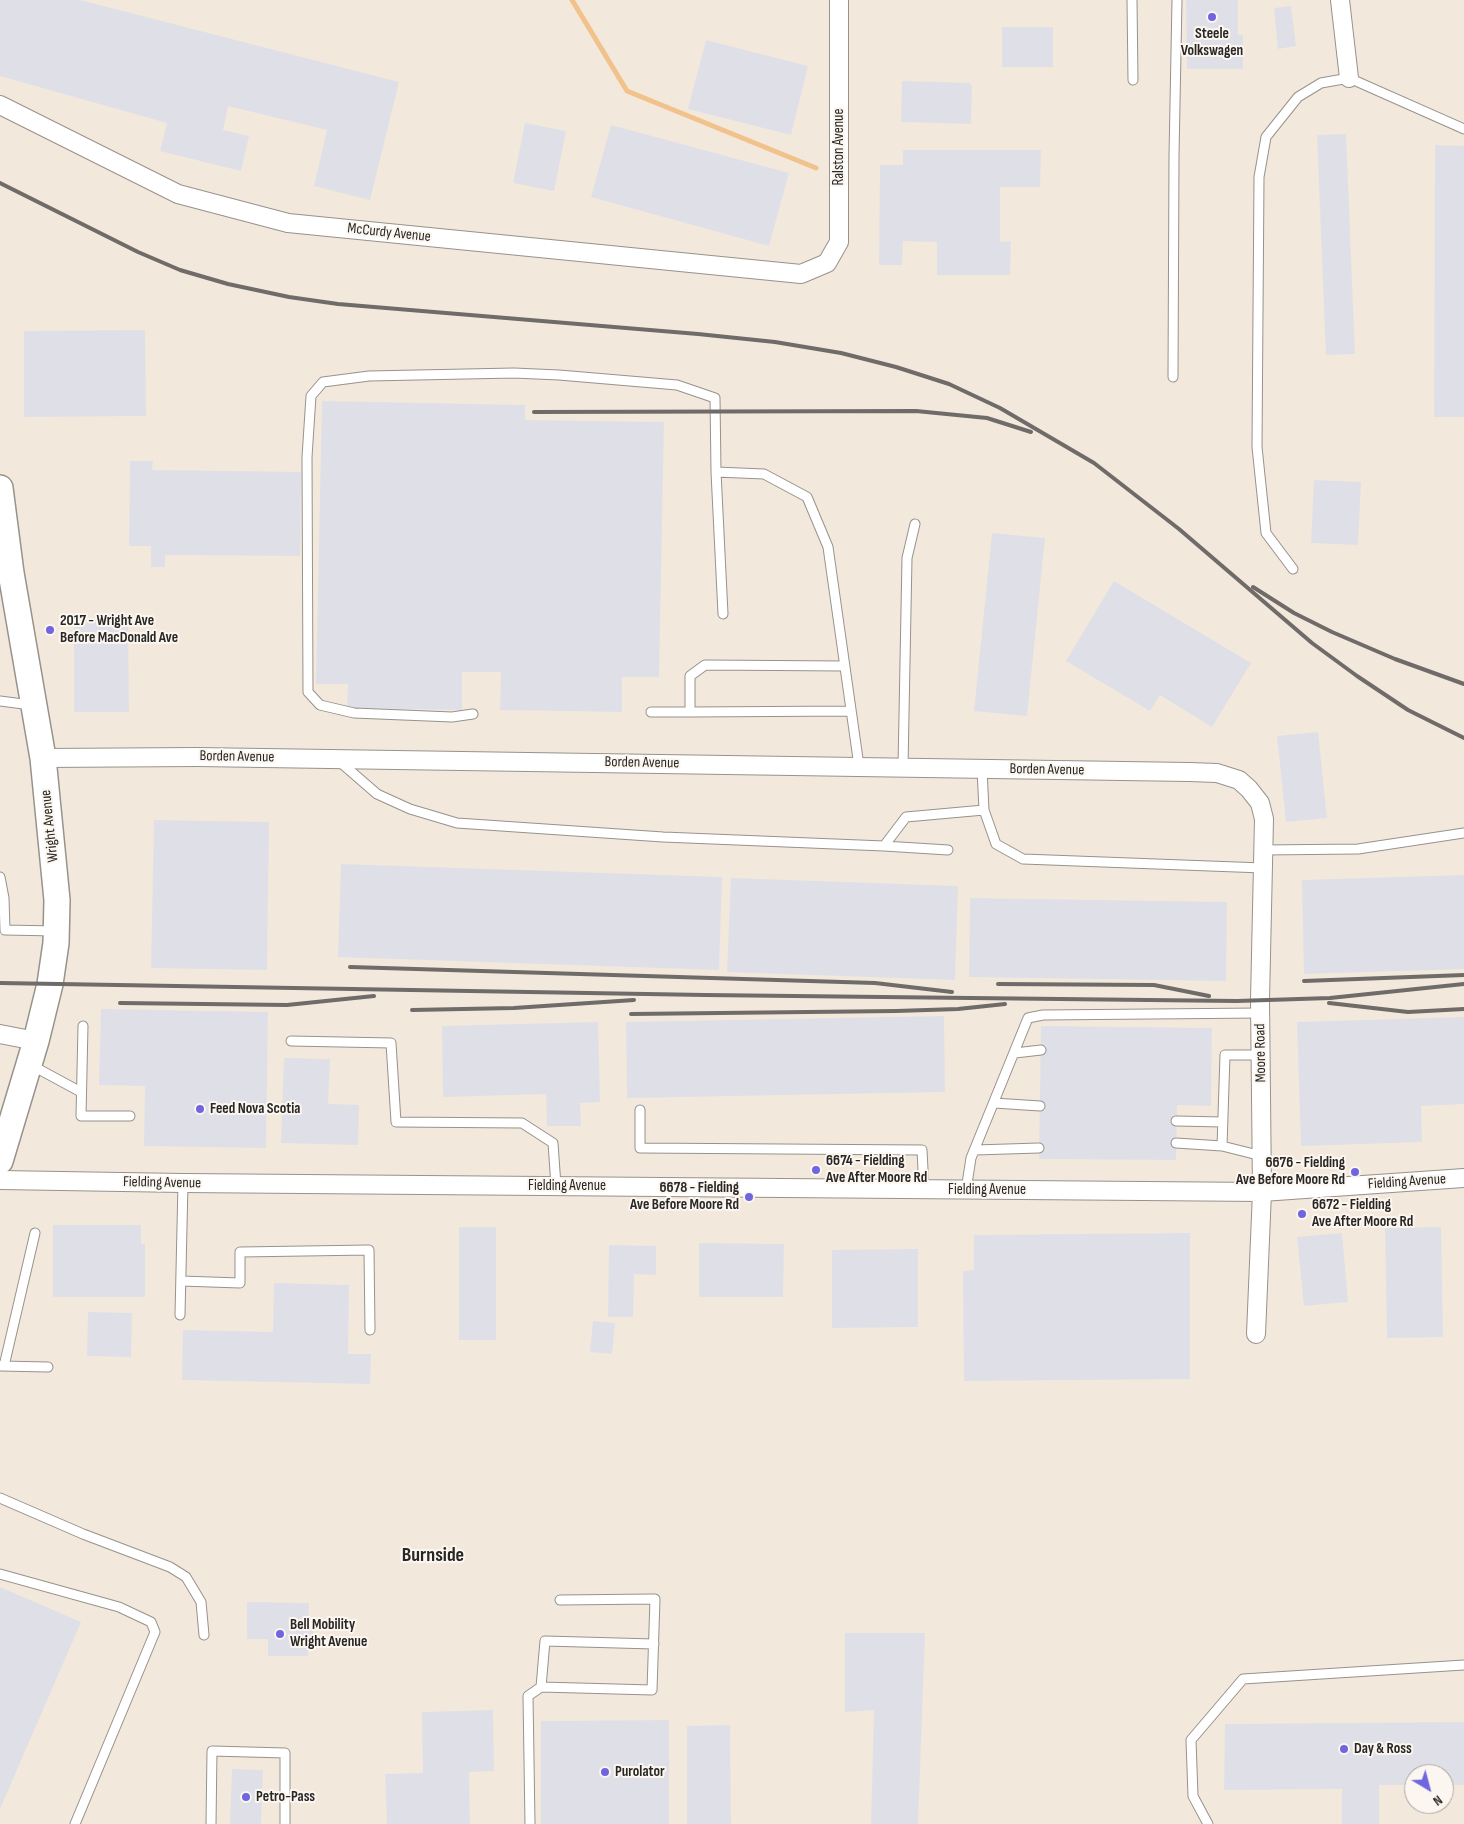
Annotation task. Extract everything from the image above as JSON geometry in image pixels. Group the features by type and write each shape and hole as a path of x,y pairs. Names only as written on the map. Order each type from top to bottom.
{"main road":[{"name":"Wright Avenue","path":"0,488 11,573 43,758 57,900 56,931 50,984 0,1161"}],"street":[{"name":"Ralston Avenue","path":"802,274 826,263 839,242 839,0"},
{"path":"1340,0 1349,78"},
{"name":"McCurdy Avenue","path":"0,106 178,194 288,223 802,274"},
{"name":"Borden Avenue","path":"43,758 197,757 1189,772 1217,773 1239,780"},
{"name":"Moore Road","path":"1239,780 1260,803 1264,819 1260,1013 1262,1192 1256,1334"},
{"path":"0,1034 32,1052"},
{"name":"Fielding Avenue","path":"0,1180 1262,1192 1464,1178"}],"lane":[{"path":"1132,0 1133,80"},
{"path":"1173,377 1176,0"},
{"path":"1293,569 1266,533 1257,447 1259,177 1266,137 1298,97 1321,83 1349,78 1464,129"},
{"path":"473,714 452,717 354,713 320,705 308,692 307,457 311,396 323,382 369,376 514,373 677,385 715,398 716,472 723,614"},
{"path":"716,472 764,474 806,497 828,547 859,766"},
{"path":"903,767 907,558 915,524"},
{"path":"690,712 690,676 705,665 844,666"},
{"path":"0,701 34,706"},
{"path":"651,712 851,711"},
{"path":"337,759 377,794 410,809 457,823 663,837 948,850"},
{"path":"982,769 984,810 996,844 1024,859 1263,868"},
{"path":"884,846 906,817 984,810"},
{"path":"1263,850 1358,849 1464,833"},
{"path":"0,877 4,898 6,930 56,931"},
{"path":"966,1190 971,1158 1028,1018 1043,1015 1260,1013"},
{"path":"83,1026 81,1116 130,1116"},
{"path":"292,1041 390,1043 396,1122 522,1123 553,1143 556,1186"},
{"path":"1015,1053 1041,1050"},
{"path":"32,1052 81,1092"},
{"path":"1222,1146 1225,1055 1261,1055"},
{"path":"994,1103 1040,1106"},
{"path":"640,1110 640,1148 922,1150 924,1189"},
{"path":"1176,1121 1223,1122"},
{"path":"1176,1143 1222,1146 1262,1156"},
{"path":"974,1150 1039,1148"},
{"path":"180,1315 183,1183"},
{"path":"35,1233 2,1366 48,1367"},
{"path":"181,1281 240,1282 240,1252 369,1250 370,1330"},
{"path":"0,1498 83,1534 170,1567 186,1577 201,1602 204,1635"},
{"path":"0,1574 119,1607 151,1622 155,1632 75,1824"},
{"path":"530,1824 528,1696 540,1687 652,1690 655,1599 560,1600"},
{"path":"540,1687 545,1641 654,1644"},
{"path":"1208,1824 1193,1796 1191,1740 1243,1679 1464,1665"},
{"path":"211,1824 212,1751 285,1753 285,1824"}],"shaded area":[{"path":"0,0 1464,0 1464,1824 0,1824"}],"building":[{"path":"0,0 80,0 399,82 370,200 314,186 327,130 228,106 223,130 249,136 241,171 160,151 167,123 0,76"},
{"name":"Steele Volkswagen","path":"1186,0 1238,0 1238,35 1243,35 1243,69 1187,69"},
{"path":"1291,6 1296,46 1278,49 1274,8"},
{"path":"1002,27 1053,27 1053,67 1002,67"},
{"path":"706,40 808,66 791,135 688,109"},
{"path":"902,81 970,83 972,87 971,124 901,122"},
{"path":"525,123 566,131 554,191 513,183"},
{"path":"611,125 789,173 769,246 591,197"},
{"path":"1346,134 1355,354 1326,355 1317,135"},
{"path":"1435,145 1464,146 1464,417 1434,417"},
{"path":"903,150 1041,150 1040,187 1000,187 1000,242 1011,241 1010,275 937,275 937,242 903,241 902,265 879,265 880,165 903,165"},
{"path":"145,330 146,416 24,417 24,331"},
{"path":"322,401 525,405 525,420 664,422 659,677 622,677 622,712 500,710 501,672 462,672 462,710 347,708 348,684 316,684"},
{"path":"130,461 153,461 152,470 301,472 300,556 165,555 165,567 151,567 151,546 129,546"},
{"path":"1314,480 1361,482 1358,545 1311,543"},
{"path":"992,533 1045,538 1027,716 974,711"},
{"path":"1114,581 1251,663 1212,727 1160,695 1150,711 1066,661"},
{"path":"128,618 129,712 74,712 74,619"},
{"path":"1318,732 1327,818 1286,822 1277,736"},
{"path":"154,820 269,822 267,970 151,968"},
{"path":"341,864 722,877 719,970 338,957"},
{"path":"1464,875 1464,969 1304,974 1302,880"},
{"path":"731,878 958,886 955,980 727,972"},
{"path":"970,898 1227,902 1226,981 969,977"},
{"path":"101,1009 268,1012 266,1148 144,1146 145,1086 99,1085"},
{"path":"944,1016 945,1092 627,1098 626,1022"},
{"path":"1464,1017 1464,1104 1421,1106 1422,1142 1301,1146 1297,1022"},
{"path":"598,1022 600,1102 580,1103 581,1126 547,1126 546,1094 443,1097 442,1026"},
{"path":"1041,1026 1212,1028 1211,1106 1177,1105 1176,1160 1039,1159"},
{"path":"284,1058 330,1059 328,1104 359,1105 358,1145 281,1143"},
{"path":"53,1225 141,1225 141,1244 145,1244 145,1297 53,1297"},
{"path":"459,1227 496,1227 496,1340 459,1340"},
{"path":"1441,1227 1443,1337 1387,1338 1385,1228"},
{"path":"1190,1233 1190,1379 964,1381 963,1271 974,1270 974,1235"},
{"path":"1342,1233 1348,1302 1304,1306 1297,1237"},
{"path":"699,1243 784,1244 783,1297 699,1297"},
{"path":"609,1245 656,1246 656,1275 634,1274 633,1317 608,1317"},
{"path":"918,1249 918,1327 832,1328 832,1250"},
{"path":"274,1283 349,1285 348,1354 371,1354 370,1384 182,1380 183,1330 273,1332"},
{"path":"88,1312 132,1313 131,1357 87,1356"},
{"path":"593,1321 615,1323 612,1354 590,1352"},
{"path":"0,1587 81,1622 0,1809"},
{"name":"Bell Mobility Wright Avenue","path":"247,1602 309,1603 308,1628 313,1628 313,1639 308,1639 308,1656 268,1656 268,1639 247,1639"},
{"path":"845,1633 925,1633 918,1824 871,1824 874,1710 845,1712"},
{"path":"493,1710 494,1771 469,1772 470,1824 387,1824 385,1774 423,1773 422,1712"},
{"name":"Purolator","path":"669,1720 669,1824 541,1824 541,1721"},
{"name":"Day & Ross","path":"1464,1722 1464,1785 1454,1785 1454,1764 1404,1764 1404,1785 1379,1785 1379,1824 1342,1824 1342,1789 1224,1790 1225,1724"},
{"path":"730,1725 731,1824 687,1824 687,1726"},
{"name":"Petro-Pass","path":"232,1769 263,1770 261,1824 230,1824"}],"waterway":[{"path":"572,0 627,91 816,168"}],"railway":[{"path":"0,183 138,252 180,270 228,284 289,297 338,304 775,342 841,353 896,367 949,384 1000,408 1094,463 1179,529 1312,643 1408,710 1464,738"},
{"path":"534,412 916,411 987,418 1031,432"},
{"path":"1253,587 1294,613 1332,632 1395,659 1464,684"},
{"path":"350,967 875,983 952,992"},
{"path":"1304,981 1464,975"},
{"path":"0,983 705,995 1237,1001 1330,998 1464,984"},
{"path":"998,984 1154,985 1209,996"},
{"path":"120,1003 287,1005 374,996"},
{"path":"412,1010 514,1008 634,1000"},
{"path":"1329,1003 1408,1012 1464,1009"},
{"path":"631,1014 896,1011 958,1009 1005,1004"}],"place":[{"name":"Steele Volkswagen","path":"1212,17"},
{"name":"2017 - Wright Ave Before MacDonald Ave","path":"50,630"},
{"name":"Feed Nova Scotia","path":"200,1109"},
{"name":"6674 - Fielding Ave After Moore Rd","path":"816,1170"},
{"name":"6676 - Fielding Ave Before Moore Rd","path":"1355,1172"},
{"name":"6678 - Fielding Ave Before Moore Rd","path":"749,1197"},
{"name":"6672 - Fielding Ave After Moore Rd","path":"1302,1214"},
{"name":"Bell Mobility Wright Avenue","path":"280,1634"},
{"name":"Day & Ross","path":"1344,1749"},
{"name":"Purolator","path":"605,1772"},
{"name":"Petro-Pass","path":"246,1797"}],"district":[{"name":"Burnside","path":"433,1556"}]}
